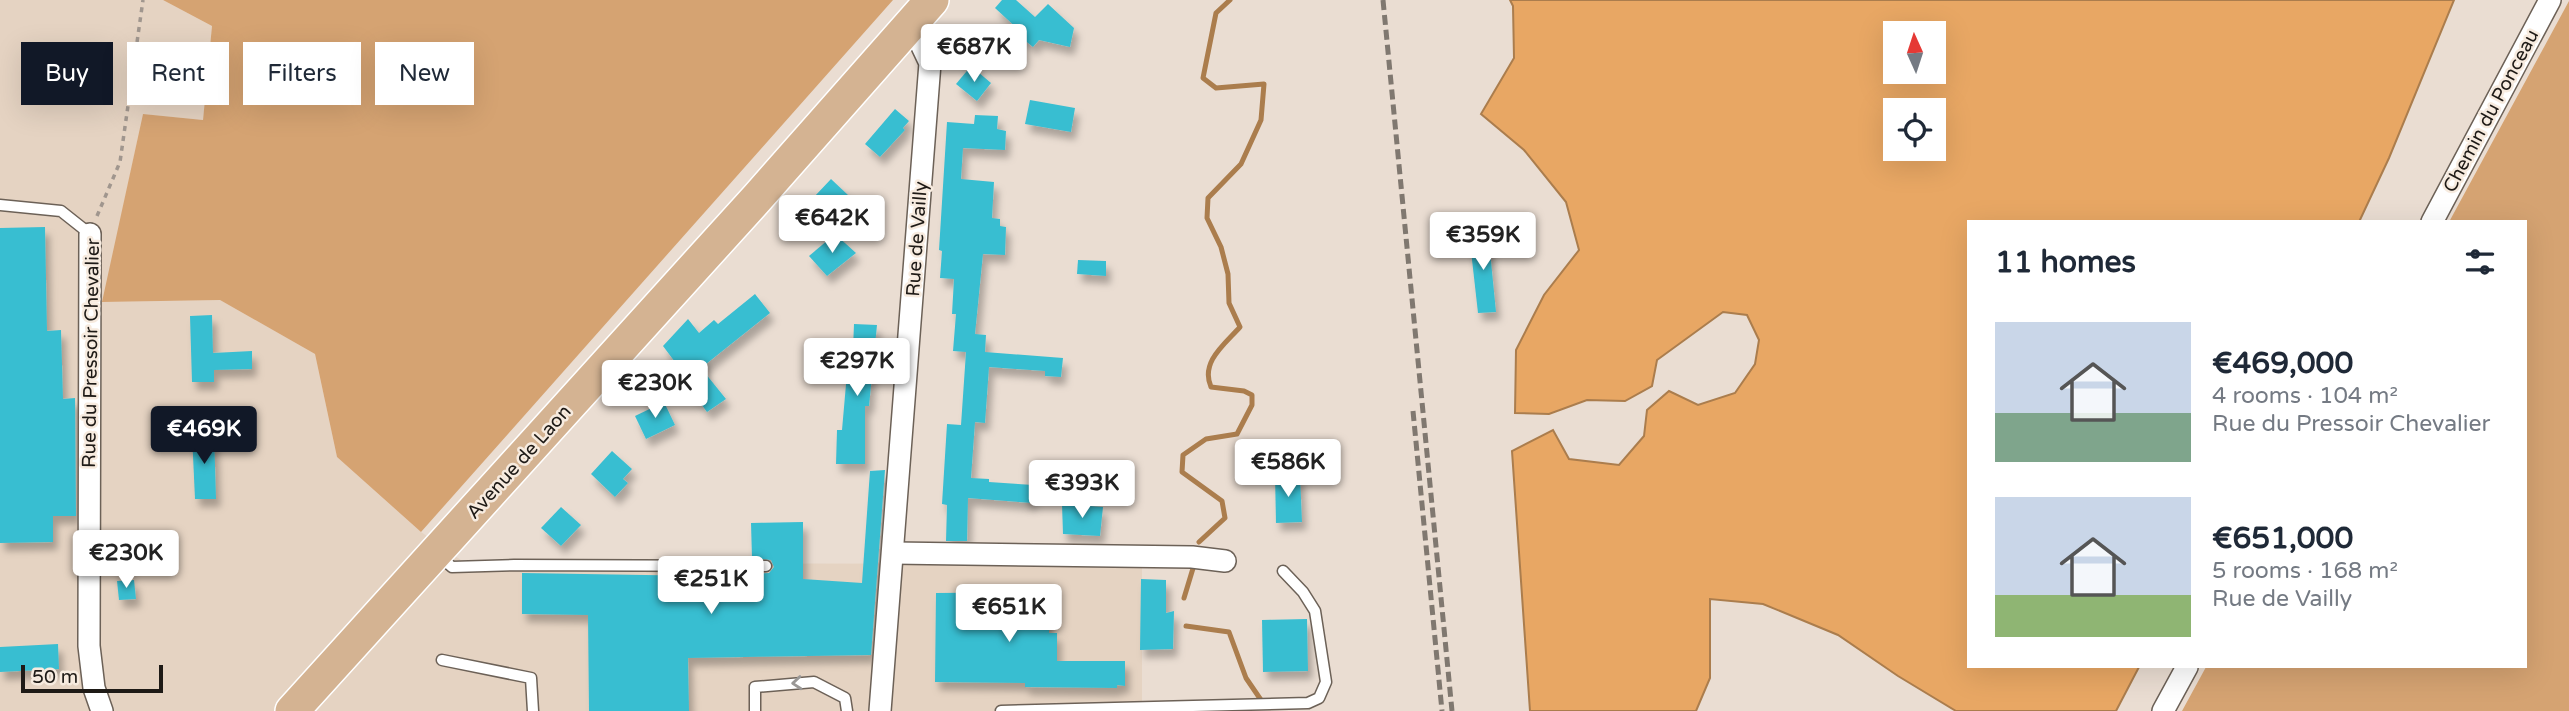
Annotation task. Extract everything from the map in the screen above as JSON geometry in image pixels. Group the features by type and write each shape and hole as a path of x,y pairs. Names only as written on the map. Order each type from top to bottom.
{"main road":[{"name":"Avenue de Laon","path":"292,711 758,197 921,11"}],"street":[{"name":"Chemin du Ponceau","path":"2433,220 2550,0"},
{"name":"Rue de Vailly","path":"880,711 930,63 921,11"},
{"name":"Rue du Pressoir Chevalier","path":"90,234 89,646 94,688 102,711"},
{"path":"893,553 1192,557 1225,561"},
{"path":"2163,711 2186,668"}],"lane":[{"path":"0,205 61,211 90,234"},
{"path":"436,553 452,567 766,566"},
{"path":"1001,711 1308,703 1319,698 1326,682 1315,611 1303,592 1283,571"},
{"path":"442,660 531,678 533,711"},
{"path":"755,711 755,687 814,682 845,698 847,711"}],"path":[{"name":"Rue du Pressoir Chevalier","path":"90,234 120,162 143,0"}],"shaded area":[{"path":"0,0 163,0 212,26 210,42 127,42 127,105 204,105 203,120 143,114 103,302 220,300 315,354 337,457 421,532 465,563 1142,564 1142,711 0,711"},
{"path":"163,0 893,0 421,532 337,457 315,354 220,300 102,302 143,114 203,120 204,105 229,105 229,42 210,42 212,26"},
{"path":"1510,0 2454,0 2389,158 2360,220 1967,220 1967,668 2138,668 2116,711 1956,711 1838,635 1763,604 1710,599 1710,678 1696,711 1530,711 1512,451 1553,430 1569,459 1619,465 1644,436 1647,410 1669,391 1698,405 1735,393 1755,364 1759,340 1747,315 1723,312 1657,360 1652,386 1625,401 1587,400 1549,414 1515,413 1516,350 1544,295 1579,250 1566,202 1524,150 1481,114 1514,58 1513,6"},
{"path":"2569,1 2569,711 2182,711 2205,668 2527,668 2527,220 2450,220"}],"building":[{"path":"1002,0 1016,0 1035,17 1048,4 1074,28 1070,47 1039,40 1033,47 1017,34 1020,31 995,8"},
{"path":"971,66 991,83 977,101 956,84"},
{"path":"1030,100 1075,108 1071,132 1025,124"},
{"path":"895,109 909,121 903,128 905,130 880,157 865,144"},
{"path":"975,115 998,116 997,129 1006,131 1005,150 963,148 961,179 994,182 992,218 1000,219 1000,226 1006,227 1005,255 983,254 975,334 986,335 985,352 1063,358 1061,377 1045,376 1045,371 989,367 985,423 975,422 971,478 1033,485 1032,503 968,498 967,541 946,541 947,505 942,504 947,424 961,425 966,352 953,351 956,314 952,314 954,279 940,278 942,251 939,250 947,122 974,124"},
{"path":"831,179 848,195 842,202 847,206 837,217 814,197"},
{"path":"45,227 47,331 61,330 63,399 75,398 76,516 53,516 53,542 0,543 0,228"},
{"path":"1488,231 1496,312 1478,313 1469,233"},
{"path":"835,234 856,253 827,276 809,256"},
{"path":"1078,260 1106,261 1106,276 1077,274"},
{"path":"755,294 770,313 701,368 726,399 707,412 684,381 672,390 663,372 675,362 663,346 688,319 699,333 714,320 718,324"},
{"path":"212,315 213,353 252,351 252,369 214,370 214,382 192,382 190,316"},
{"path":"854,324 877,325 869,406 865,406 865,464 836,464 837,430 842,430 847,373 852,374"},
{"path":"664,402 675,425 646,439 635,416"},
{"path":"214,433 216,499 195,499 192,434"},
{"path":"612,451 632,469 623,479 628,483 615,497 591,474"},
{"path":"885,470 871,655 688,658 689,711 589,711 588,615 522,614 522,573 707,576 769,573 774,567 771,560 752,558 751,523 803,522 803,579 862,583 870,471"},
{"path":"1275,475 1300,475 1302,522 1276,523"},
{"path":"1062,504 1103,507 1100,536 1063,534"},
{"path":"561,507 581,525 561,546 541,528"},
{"path":"1141,579 1166,580 1166,613 1174,611 1173,649 1140,650"},
{"path":"134,580 136,599 119,600 117,581"},
{"path":"1049,592 1049,633 1057,633 1057,661 1125,661 1125,686 1025,687 1025,683 935,682 936,593"},
{"path":"1307,619 1308,671 1263,672 1262,620"},
{"path":"58,644 59,669 0,672 0,647"}],"waterway":[{"path":"1199,542 1225,518 1222,501 1182,472 1183,455 1206,439 1237,434 1252,405 1252,395 1244,391 1211,387 1208,378 1211,362 1216,354 1240,327 1229,303 1228,274 1221,247 1207,218 1208,198 1241,164 1261,120 1264,84 1216,88 1203,78 1216,13 1230,0"},
{"path":"1184,598 1194,565"},
{"path":"1186,626 1229,632 1246,678 1261,700"}],"railway":[{"path":"1383,0 1452,711"},
{"path":"1413,411 1442,711"}]}
